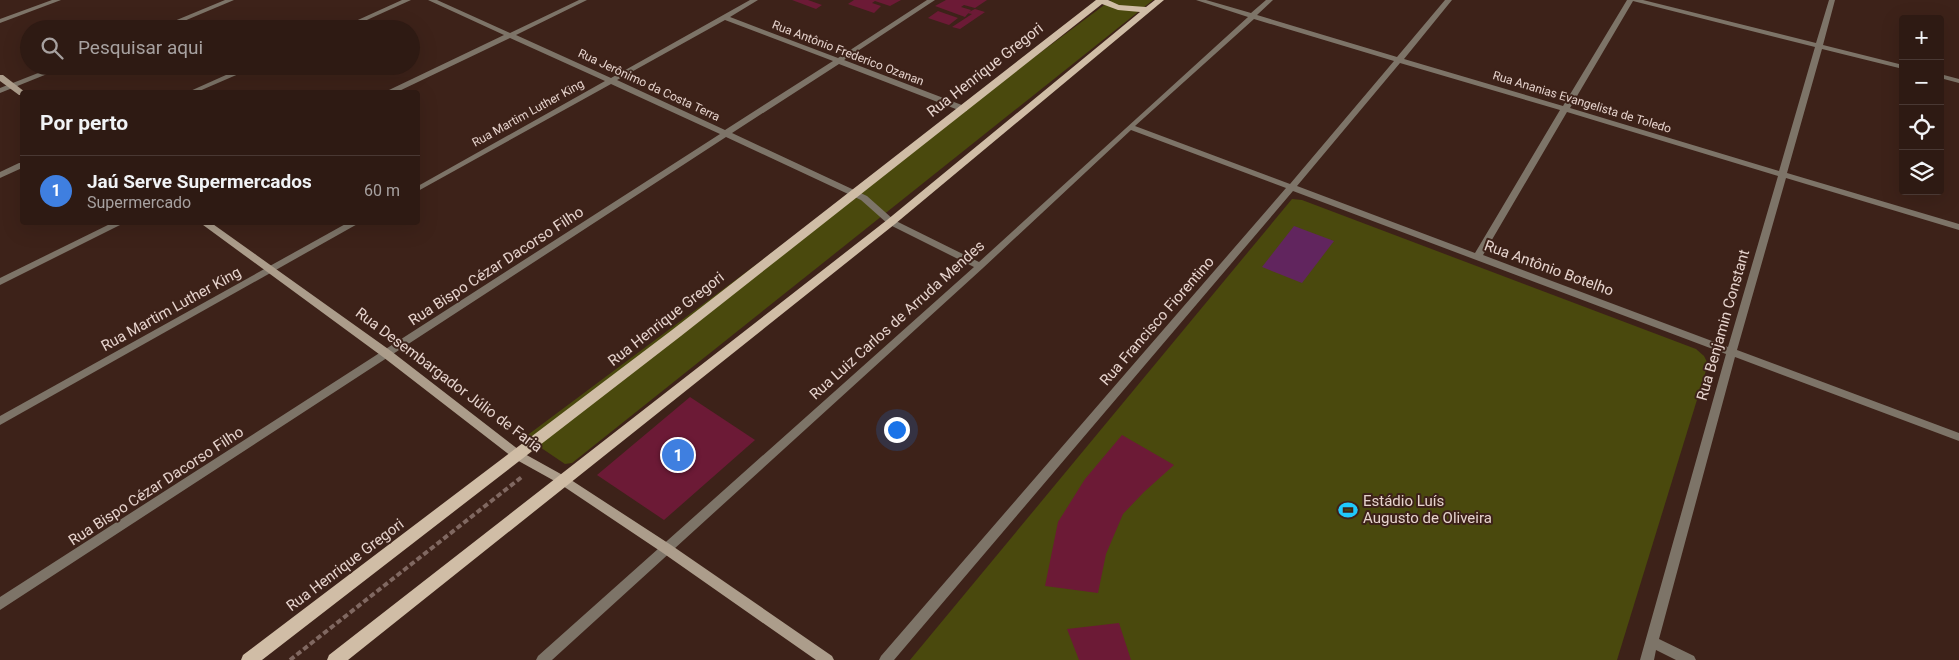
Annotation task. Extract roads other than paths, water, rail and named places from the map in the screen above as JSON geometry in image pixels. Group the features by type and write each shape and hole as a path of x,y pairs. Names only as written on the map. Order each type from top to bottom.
{"main road":[{"path":"1100,0 1118,7 1147,10"},
{"name":"Rua Henrique Gregori","path":"249,660 519,456 856,194 1100,0"},
{"path":"335,660 891,222 1160,0"}],"street":[{"path":"0,21 58,0"},
{"path":"181,20 231,0"},
{"path":"362,20 408,0"},
{"name":"Rua Jerônimo da Costa Terra","path":"431,0 612,80 856,194 864,198 891,222 980,266"},
{"path":"396,90 584,0"},
{"name":"Rua Martim Luther King","path":"420,188 755,0"},
{"name":"Rua Bispo Cézar Dacorso Filho","path":"0,604 932,0"},
{"name":"Rua Ananias Evangelista de Toledo","path":"1198,0 1959,227"},
{"name":"Rua Luiz Carlos de Arruda Mendes","path":"543,660 980,266 1270,0"},
{"name":"Rua Francisco Fiorentino","path":"886,660 1292,187 1449,0"},
{"path":"1477,257 1630,0"},
{"path":"1635,0 1899,66"},
{"name":"Rua Benjamin Constant","path":"1647,660 1732,351 1784,174 1832,0"},
{"name":"Rua Antônio Frederico Ozanan","path":"725,17 964,109"},
{"path":"0,91 40,75"},
{"path":"197,90 232,75"},
{"path":"0,77 20,92"},
{"path":"1944,77 1959,81"},
{"name":"Rua Antônio Botelho","path":"1130,127 1959,437"},
{"path":"0,175 20,167"},
{"path":"0,282 116,225"},
{"name":"Rua Desembargador Júlio de Faria","path":"207,225 387,354 519,456 564,481 667,548 827,660"},
{"name":"Rua Martim Luther King","path":"0,421 352,225"},
{"path":"1652,642 1689,660"}],"place":[{"name":"Jaú Serve Supermercados","path":"678,455"},
{"name":"Estádio Luís Augusto de Oliveira","path":"1348,510"}]}
